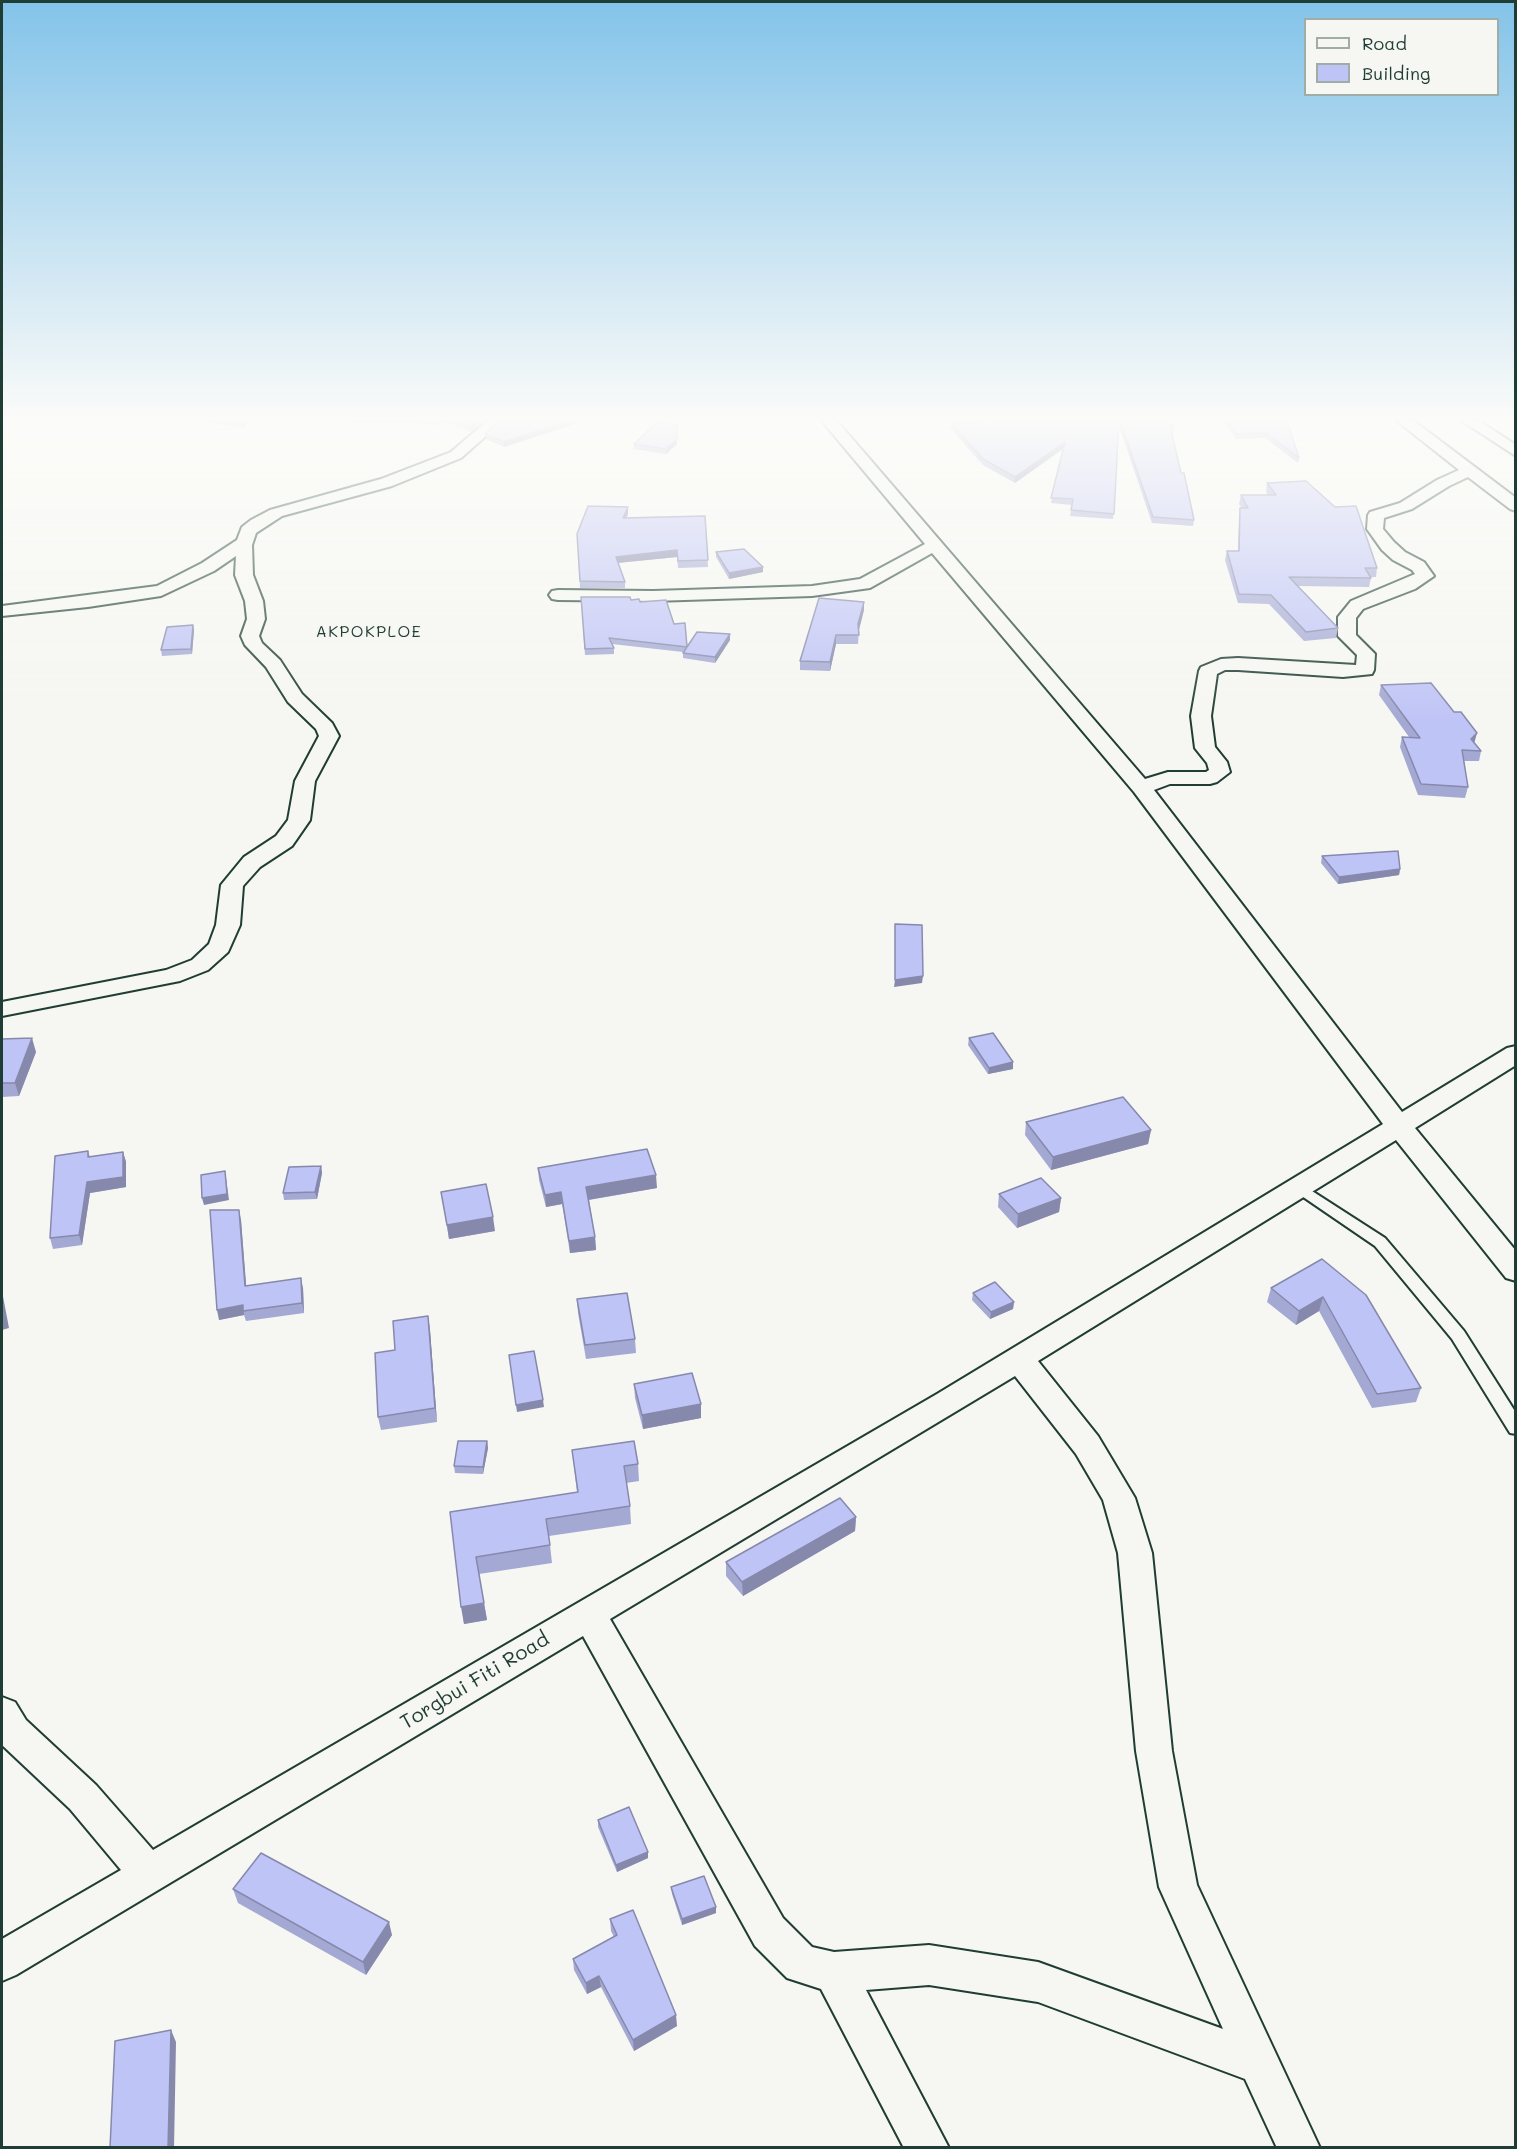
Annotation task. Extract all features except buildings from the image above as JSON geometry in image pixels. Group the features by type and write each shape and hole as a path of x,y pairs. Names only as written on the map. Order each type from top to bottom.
{"street":[{"path":"2,1009 120,988 172,976 200,965 220,947 228,925 232,885 252,862 284,841 299,820 305,781 329,736 325,727 295,698 273,663 254,645 250,636 256,619 254,601 244,574 245,542 248,531 260,521"},
{"path":"915,521 1142,788 1398,1125 1515,1271"},
{"path":"1142,788 1168,778 1210,778 1220,772 1217,762 1205,748 1201,716 1208,670 1221,664 1343,671 1365,670 1366,654 1347,636 1347,617 1357,605 1409,585 1425,576 1418,566 1398,556 1388,546 1375,529 1376,521"},
{"path":"2,611 88,602 161,591 208,567 245,542"},
{"path":"558,595 654,596 812,591 864,584 935,545"},
{"name":"Torgbui Fiti Road","path":"2,1961 948,1402 1515,1054"},
{"path":"1019,1359 1088,1445 1119,1498 1135,1552 1154,1751 1178,1887 1299,2148"},
{"path":"589,1614 769,1932 801,1964 834,1972 929,1965 1038,1982 1259,2063"},
{"path":"2,1713 14,1732 83,1797 149,1874"},
{"path":"834,1972 928,2148"}],"lane":[{"path":"1298,1187 1380,1242 1458,1335 1515,1428"}],"district":[{"name":"AKPOKPLOE","path":"369,632"}]}
